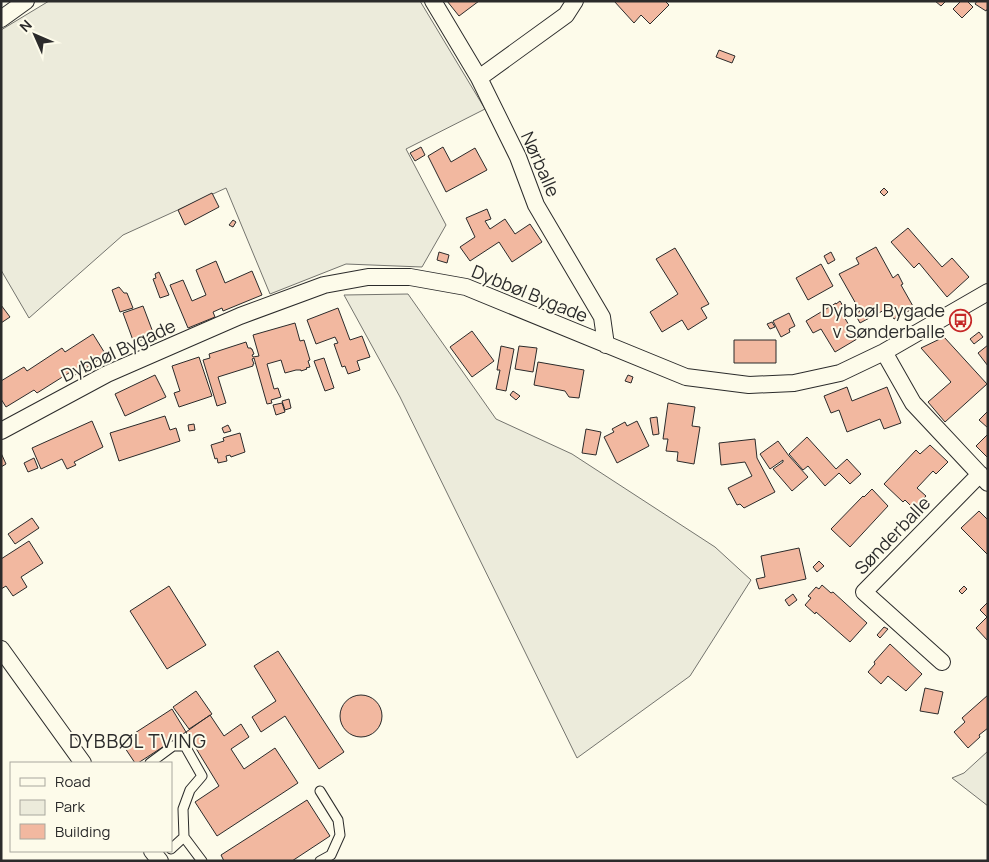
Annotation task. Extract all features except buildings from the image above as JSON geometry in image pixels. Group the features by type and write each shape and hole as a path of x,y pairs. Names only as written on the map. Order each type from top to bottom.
{"street":[{"path":"1,19 26,1"},
{"name":"Nørballe","path":"433,1 479,78 518,157 536,204 602,317 606,345"},
{"path":"479,78 566,15 575,1"},
{"name":"Dybbøl Bygade","path":"1,431 107,374 240,316 324,285 368,277 410,277 466,287 686,377 749,385 794,383 840,373 884,352 988,292"},
{"name":"Sønderballe","path":"884,352 913,403 984,478 864,592 942,662"},
{"path":"1,649 82,762"}],"lane":[{"path":"151,762 173,746 185,746 202,776 190,790 182,809 184,837 202,861"},
{"path":"320,791 338,820 340,835 331,854 320,861"},
{"path":"172,849 184,837"},
{"path":"160,861 169,852"}],"green space":[{"path":"49,1 420,1 485,109 406,149 446,225 422,267 346,264 270,294 226,188 123,235 29,318 1,270 1,30"},
{"path":"408,294 496,419 572,454 715,547 751,580 690,676 577,758 400,397 344,295"},
{"path":"988,751 988,806 952,778 964,773"}],"place":[{"name":"Dybbøl Bygade v Sønderballe","path":"961,320"}],"district":[{"name":"DYBBØL TVING","path":"138,741"}]}
